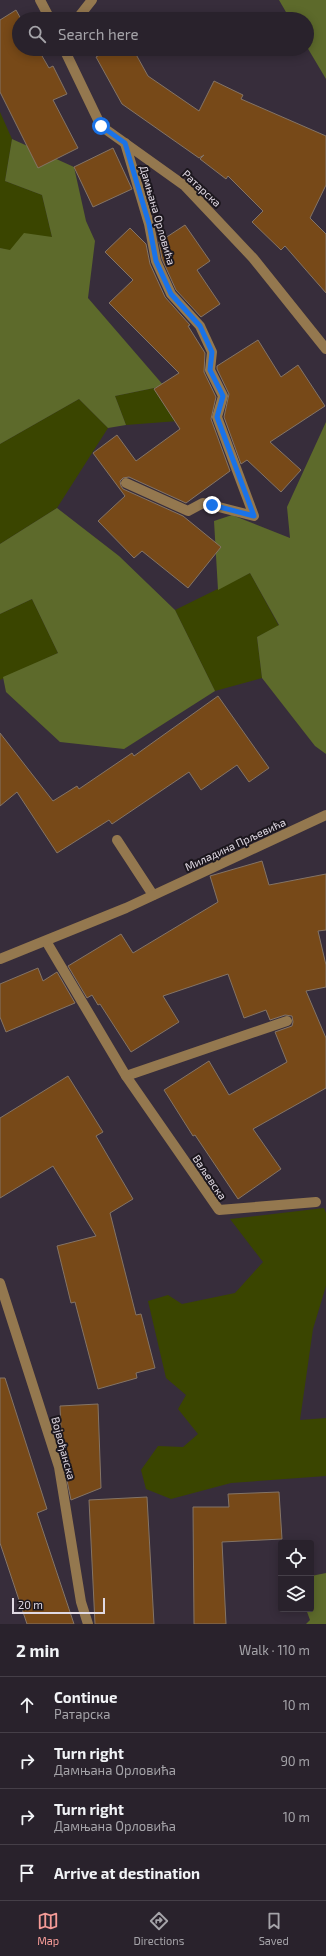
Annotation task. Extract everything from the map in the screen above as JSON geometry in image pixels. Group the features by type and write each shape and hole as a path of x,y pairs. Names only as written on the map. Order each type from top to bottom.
{"street":[{"path":"40,0 46,12"},
{"path":"83,12 92,0"},
{"name":"Ратарска","path":"67,56 101,126 185,186 254,258 326,349"},
{"name":"Дамњана Орловића","path":"125,143 149,224 156,261 171,294 200,326 212,352 210,370 223,396 217,417 254,516 203,503 188,511 126,483"},
{"name":"Миладина Прљевића","path":"0,960 153,895 326,815"},
{"path":"117,840 153,895"},
{"name":"Ваљевска","path":"46,941 126,1076 219,1210 316,1202"},
{"path":"126,1076 288,1022"},
{"name":"Војвођанска","path":"0,1283 59,1467 81,1602 88,1624"}],"green space":[{"path":"279,0 326,0 326,79 312,56 314,56 314,12 286,12"},
{"path":"0,112 12,139 5,181 42,195 52,237 10,251 0,248"},
{"path":"12,139 74,167 86,221 95,241 88,298 164,386 115,396 126,425 108,428 79,399 0,444 0,248 10,250 24,233 52,237 42,195 5,181"},
{"path":"164,386 178,421 126,425 115,396"},
{"path":"79,399 108,428 57,508 0,544 0,444"},
{"path":"326,422 326,754 315,746 262,678 257,637 279,625 250,573 218,590 214,521 232,515 290,538 287,507"},
{"path":"57,508 119,556 175,610 215,691 124,749 60,742 6,692 3,677 58,653 32,599 0,614 0,544"},
{"path":"250,573 279,626 257,637 262,678 215,691 175,610"},
{"path":"32,599 58,653 0,680 0,614"},
{"path":"324,1208 326,1213 326,1286 313,1329 300,1420 326,1418 326,1476 231,1483 171,1499 146,1489 141,1470 158,1446 183,1447 198,1434 178,1409 186,1395 166,1378 148,1301 168,1295 182,1304 235,1293 263,1262 230,1219"},
{"path":"326,1573 326,1624 306,1624 310,1620 307,1612 314,1612 314,1575"}],"building":[{"path":"12,12 12,56 42,56 49,68 53,66 67,94 53,100 78,148 38,168 0,92 0,20"},
{"path":"137,56 148,76 199,111 214,81 243,95 241,99 326,136 326,185 310,218 326,234 326,293 285,246 281,250 252,222 263,211 228,176 226,179 200,159 204,155 199,158 122,104 96,57"},
{"path":"113,148 132,189 93,207 74,167"},
{"path":"185,225 210,261 197,270 220,304 201,317 176,290 162,259 159,242"},
{"path":"130,228 146,244 150,264 165,297 190,325 188,326 205,353 204,372 216,397 211,419 230,471 186,503 129,477 123,478 120,481 123,489 183,516 221,547 188,588 142,551 134,558 98,521 125,496 93,453 117,435 136,461 180,429 154,389 179,373 109,303 133,280 105,252"},
{"path":"258,340 281,377 298,365 325,406 270,442 301,470 281,492 247,460 241,464 224,417 229,394 217,366"},
{"path":"218,696 269,768 249,782 237,765 201,790 189,772 112,824 109,820 57,853 17,792 0,806 0,733 53,801 77,786 79,789 132,753 134,756"},
{"path":"262,861 269,885 326,874 326,930 318,931 326,965 326,987 306,991 326,1038 326,1088 253,1129 281,1169 238,1199 195,1135 193,1136 164,1090 209,1061 229,1095 287,1062 275,1032 292,1026 292,1016 285,1015 270,1020 266,1010 244,1018 228,974 163,996 179,1022 131,1052 100,1004 98,1005 92,995 87,998 68,966 121,934 133,953 218,902 210,876"},
{"path":"38,968 43,981 57,972 75,1003 6,1032 0,1017 0,984"},
{"path":"68,1076 103,1132 96,1136 133,1199 110,1213 136,1315 141,1314 155,1368 136,1373 137,1378 98,1389 75,1302 71,1303 57,1246 96,1236 53,1166 0,1198 0,1118"},
{"path":"0,1378 5,1378 47,1509 37,1513 74,1624 27,1624 0,1543"},
{"path":"98,1404 101,1488 71,1500 62,1456 60,1406"},
{"path":"279,1492 282,1539 222,1542 226,1624 194,1624 193,1507 229,1507 228,1494"},
{"path":"147,1497 154,1624 95,1624 89,1500"}],"route":[{"path":"101,126 125,143 149,224 156,261 171,294 200,326 212,352 210,370 223,396 217,417 254,516 212,505"}]}
